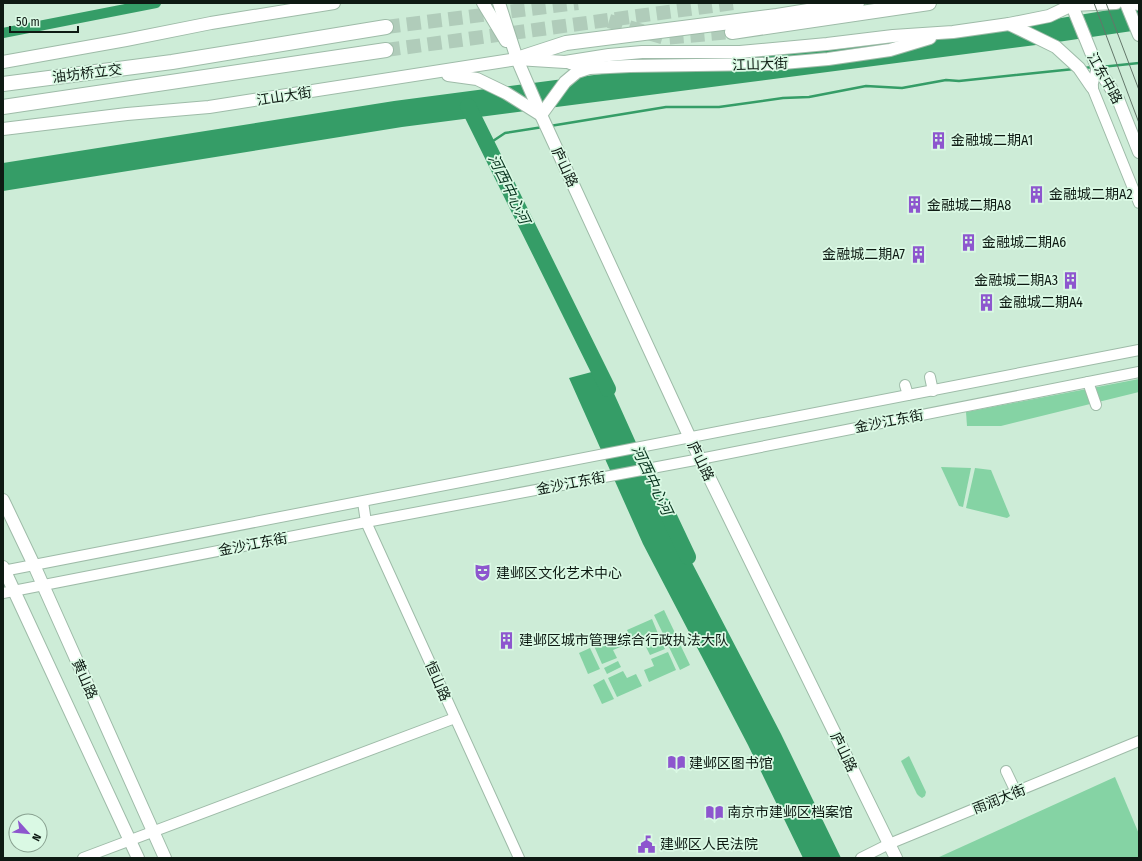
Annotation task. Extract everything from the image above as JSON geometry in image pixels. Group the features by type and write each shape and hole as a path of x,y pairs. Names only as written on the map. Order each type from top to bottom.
{"highway":[{"path":"517,59 566,43 777,16 857,3"},
{"path":"732,32 929,3"},
{"name":"油坊桥立交","path":"3,84 172,62 386,27"},
{"name":"油坊桥立交","path":"3,107 386,50"}],"main road":[{"path":"3,62 211,23 334,3"},
{"name":"庐山路","path":"483,3 517,59"},
{"name":"庐山路","path":"499,3 517,59 541,115 690,438 896,858"},
{"name":"江山大街","path":"565,62 609,55 642,52 740,52 893,36 953,32 1009,24 1049,16 1070,4 1116,3"},
{"path":"1126,3 1139,35"},
{"path":"1131,3 1139,4"},
{"name":"江东中路","path":"1070,4 1097,67 1118,98 1139,152"},
{"path":"1009,24 1056,47 1079,68 1092,87"},
{"name":"江山大街","path":"3,129 127,114 209,107 517,59 565,62 589,68 772,64 820,60 890,50 953,32"},
{"path":"434,73 477,79 506,93 541,115 565,82 577,72 589,68"},
{"name":"黄山路","path":"3,500 43,584 165,858"},
{"name":"黄山路","path":"4,570 8,592 138,858"}],"street":[{"path":"1097,67 1092,87 1139,203"},
{"name":"金沙江东街","path":"4,570 363,502 1139,350"},
{"name":"金沙江东街","path":"8,592 366,522 613,476 1139,372"},
{"path":"930,377 933,391"},
{"path":"1088,382 1096,405"},
{"path":"905,386 908,395"},
{"name":"恒山路","path":"363,502 366,522 519,858"},
{"path":"83,858 454,718"},
{"name":"雨润大街","path":"861,858 889,844 1139,741"},
{"path":"1006,771 1016,792"}],"shaded area":[{"path":"1139,379 1139,392 1001,426 967,426 966,412"},
{"path":"941,467 971,468 963,507 959,506"},
{"path":"975,468 991,470 1010,516 1007,518 966,508"},
{"path":"664,610 676,635 666,640 654,615"},
{"path":"652,619 659,636 645,642 643,637 632,642 627,630"},
{"path":"620,634 625,645 613,650 617,658 602,664 594,646"},
{"path":"678,640 690,665 680,670 668,645"},
{"path":"661,641 665,649 650,655 646,647"},
{"path":"590,648 600,669 588,674 579,653"},
{"path":"668,652 676,670 649,682 644,670 654,666 651,659"},
{"path":"618,661 621,667 607,674 604,668"},
{"path":"623,671 627,678 636,674 642,686 617,697 608,678"},
{"path":"604,679 614,699 602,704 593,685"},
{"path":"909,756 926,792 925,796 922,798 917,794 901,761"},
{"path":"1115,777 1139,834 1139,858 937,858"}],"water":[{"path":"1139,5 1139,30 1044,44 402,127 3,191 3,163 394,101 762,53 1037,22"},
{"path":"603,369 677,534 781,734 841,858 803,858 748,745 643,544 569,378"}],"waterway":[{"path":"3,33 156,3"},
{"path":"1101,67 1139,63"},
{"path":"1083,68 1094,67"},
{"path":"550,126 666,107 719,107 783,98 809,97 866,86 902,88 946,80 959,81 1074,69"},
{"name":"河西中心河","path":"468,106 608,389"},
{"path":"487,145 505,133 543,127"},
{"name":"河西中心河","path":"664,506 688,557"}],"tunnel":[{"path":"386,27 578,3"},
{"path":"386,50 734,3"},
{"path":"609,21 665,38 732,32"}],"tram line":[{"path":"1094,3 1139,123"},
{"path":"1106,3 1139,90"}],"place":[{"name":"金融城二期A1","path":"938,140"},
{"name":"金融城二期A2","path":"1036,194"},
{"name":"金融城二期A8","path":"914,205"},
{"name":"金融城二期A6","path":"969,242"},
{"name":"金融城二期A7","path":"918,254"},
{"name":"金融城二期A3","path":"1071,280"},
{"name":"金融城二期A4","path":"986,302"},
{"name":"建邺区文化艺术中心","path":"483,573"},
{"name":"建邺区城市管理综合行政执法大队","path":"506,640"},
{"name":"建邺区图书馆","path":"676,763"},
{"name":"南京市建邺区档案馆","path":"714,812"},
{"name":"建邺区人民法院","path":"647,844"}]}
